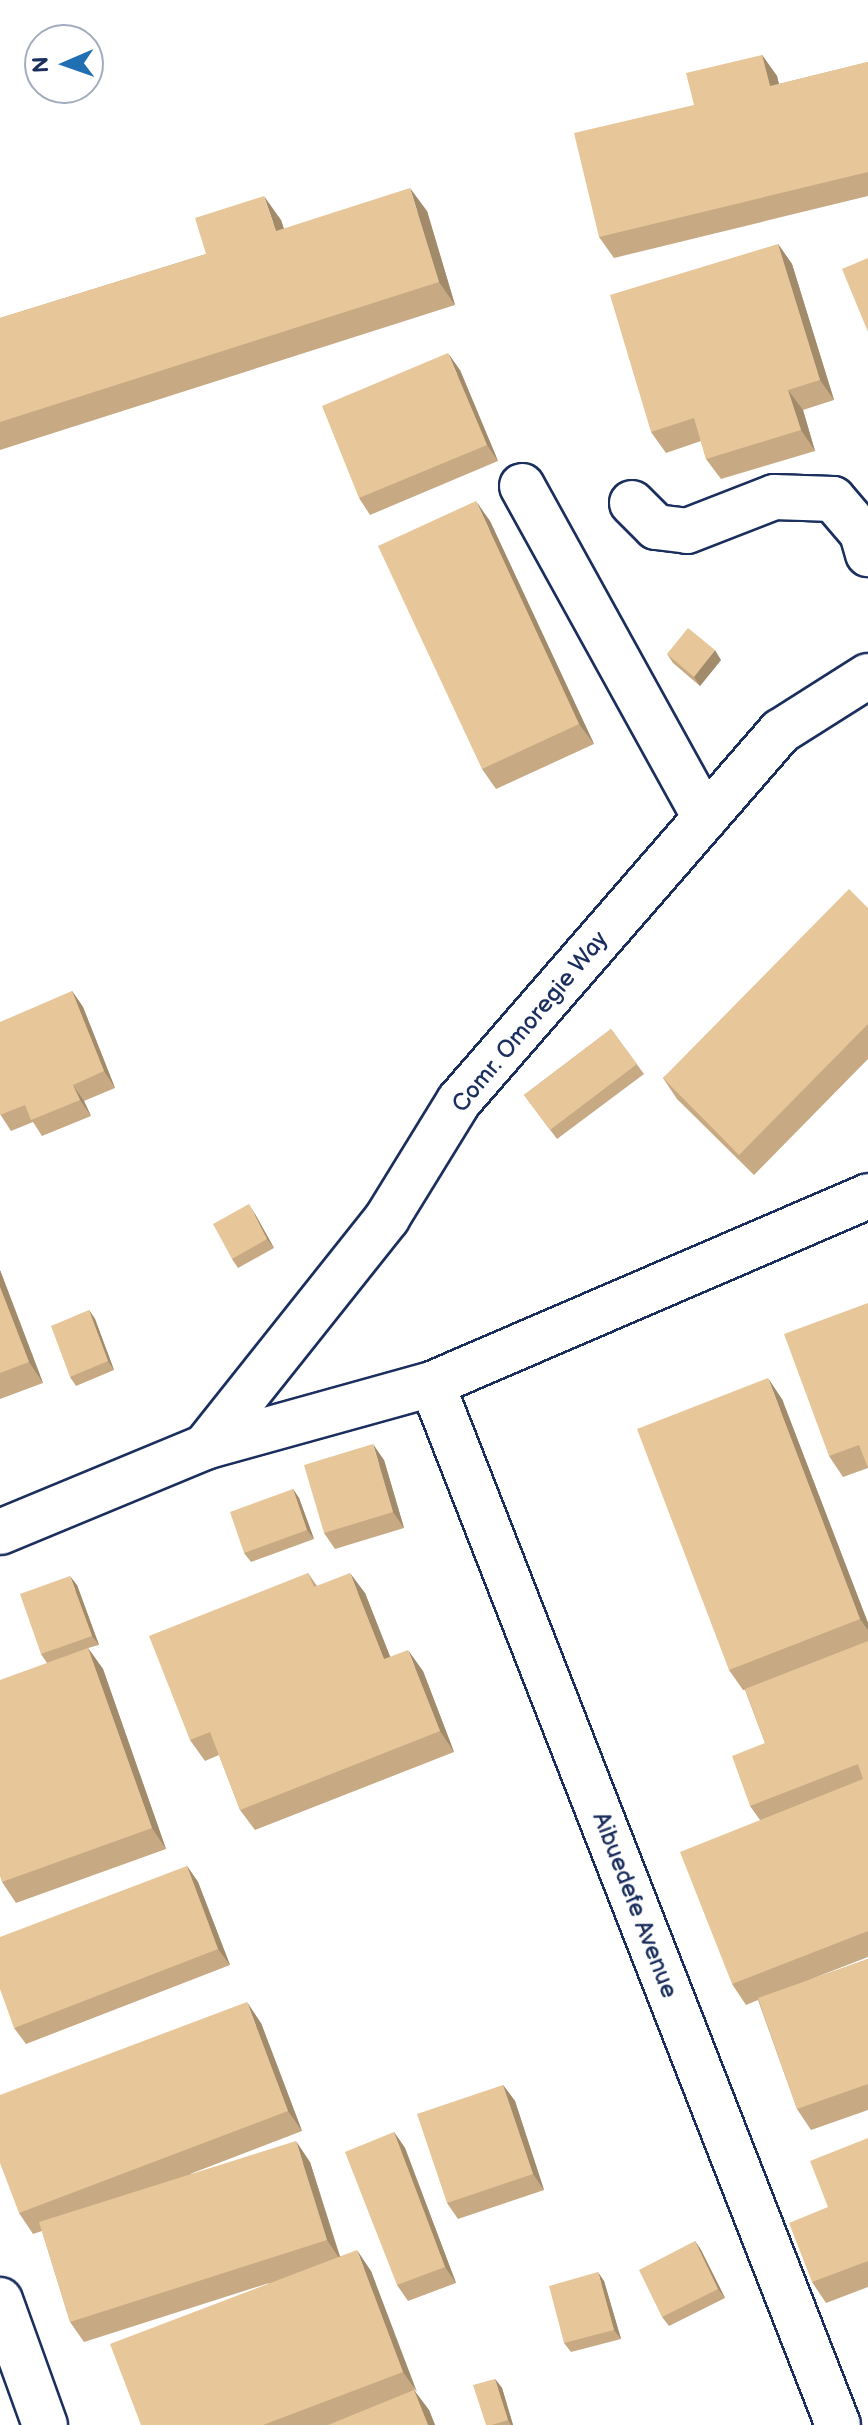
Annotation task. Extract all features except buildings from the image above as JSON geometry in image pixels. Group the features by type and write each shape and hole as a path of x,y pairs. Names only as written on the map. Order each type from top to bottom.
{"street":[{"path":"522,486 705,818"},
{"path":"632,503 656,527 687,531 774,497 833,499 862,533 868,554"},
{"name":"Comr. Omoregie Way","path":"205,1447 387,1218 459,1101 781,731 868,676"},
{"path":"0,1532 205,1447 432,1384 868,1196"},
{"name":"Aibuedefe Avenue","path":"432,1384 838,2425"},
{"path":"0,2300 45,2425"}]}
